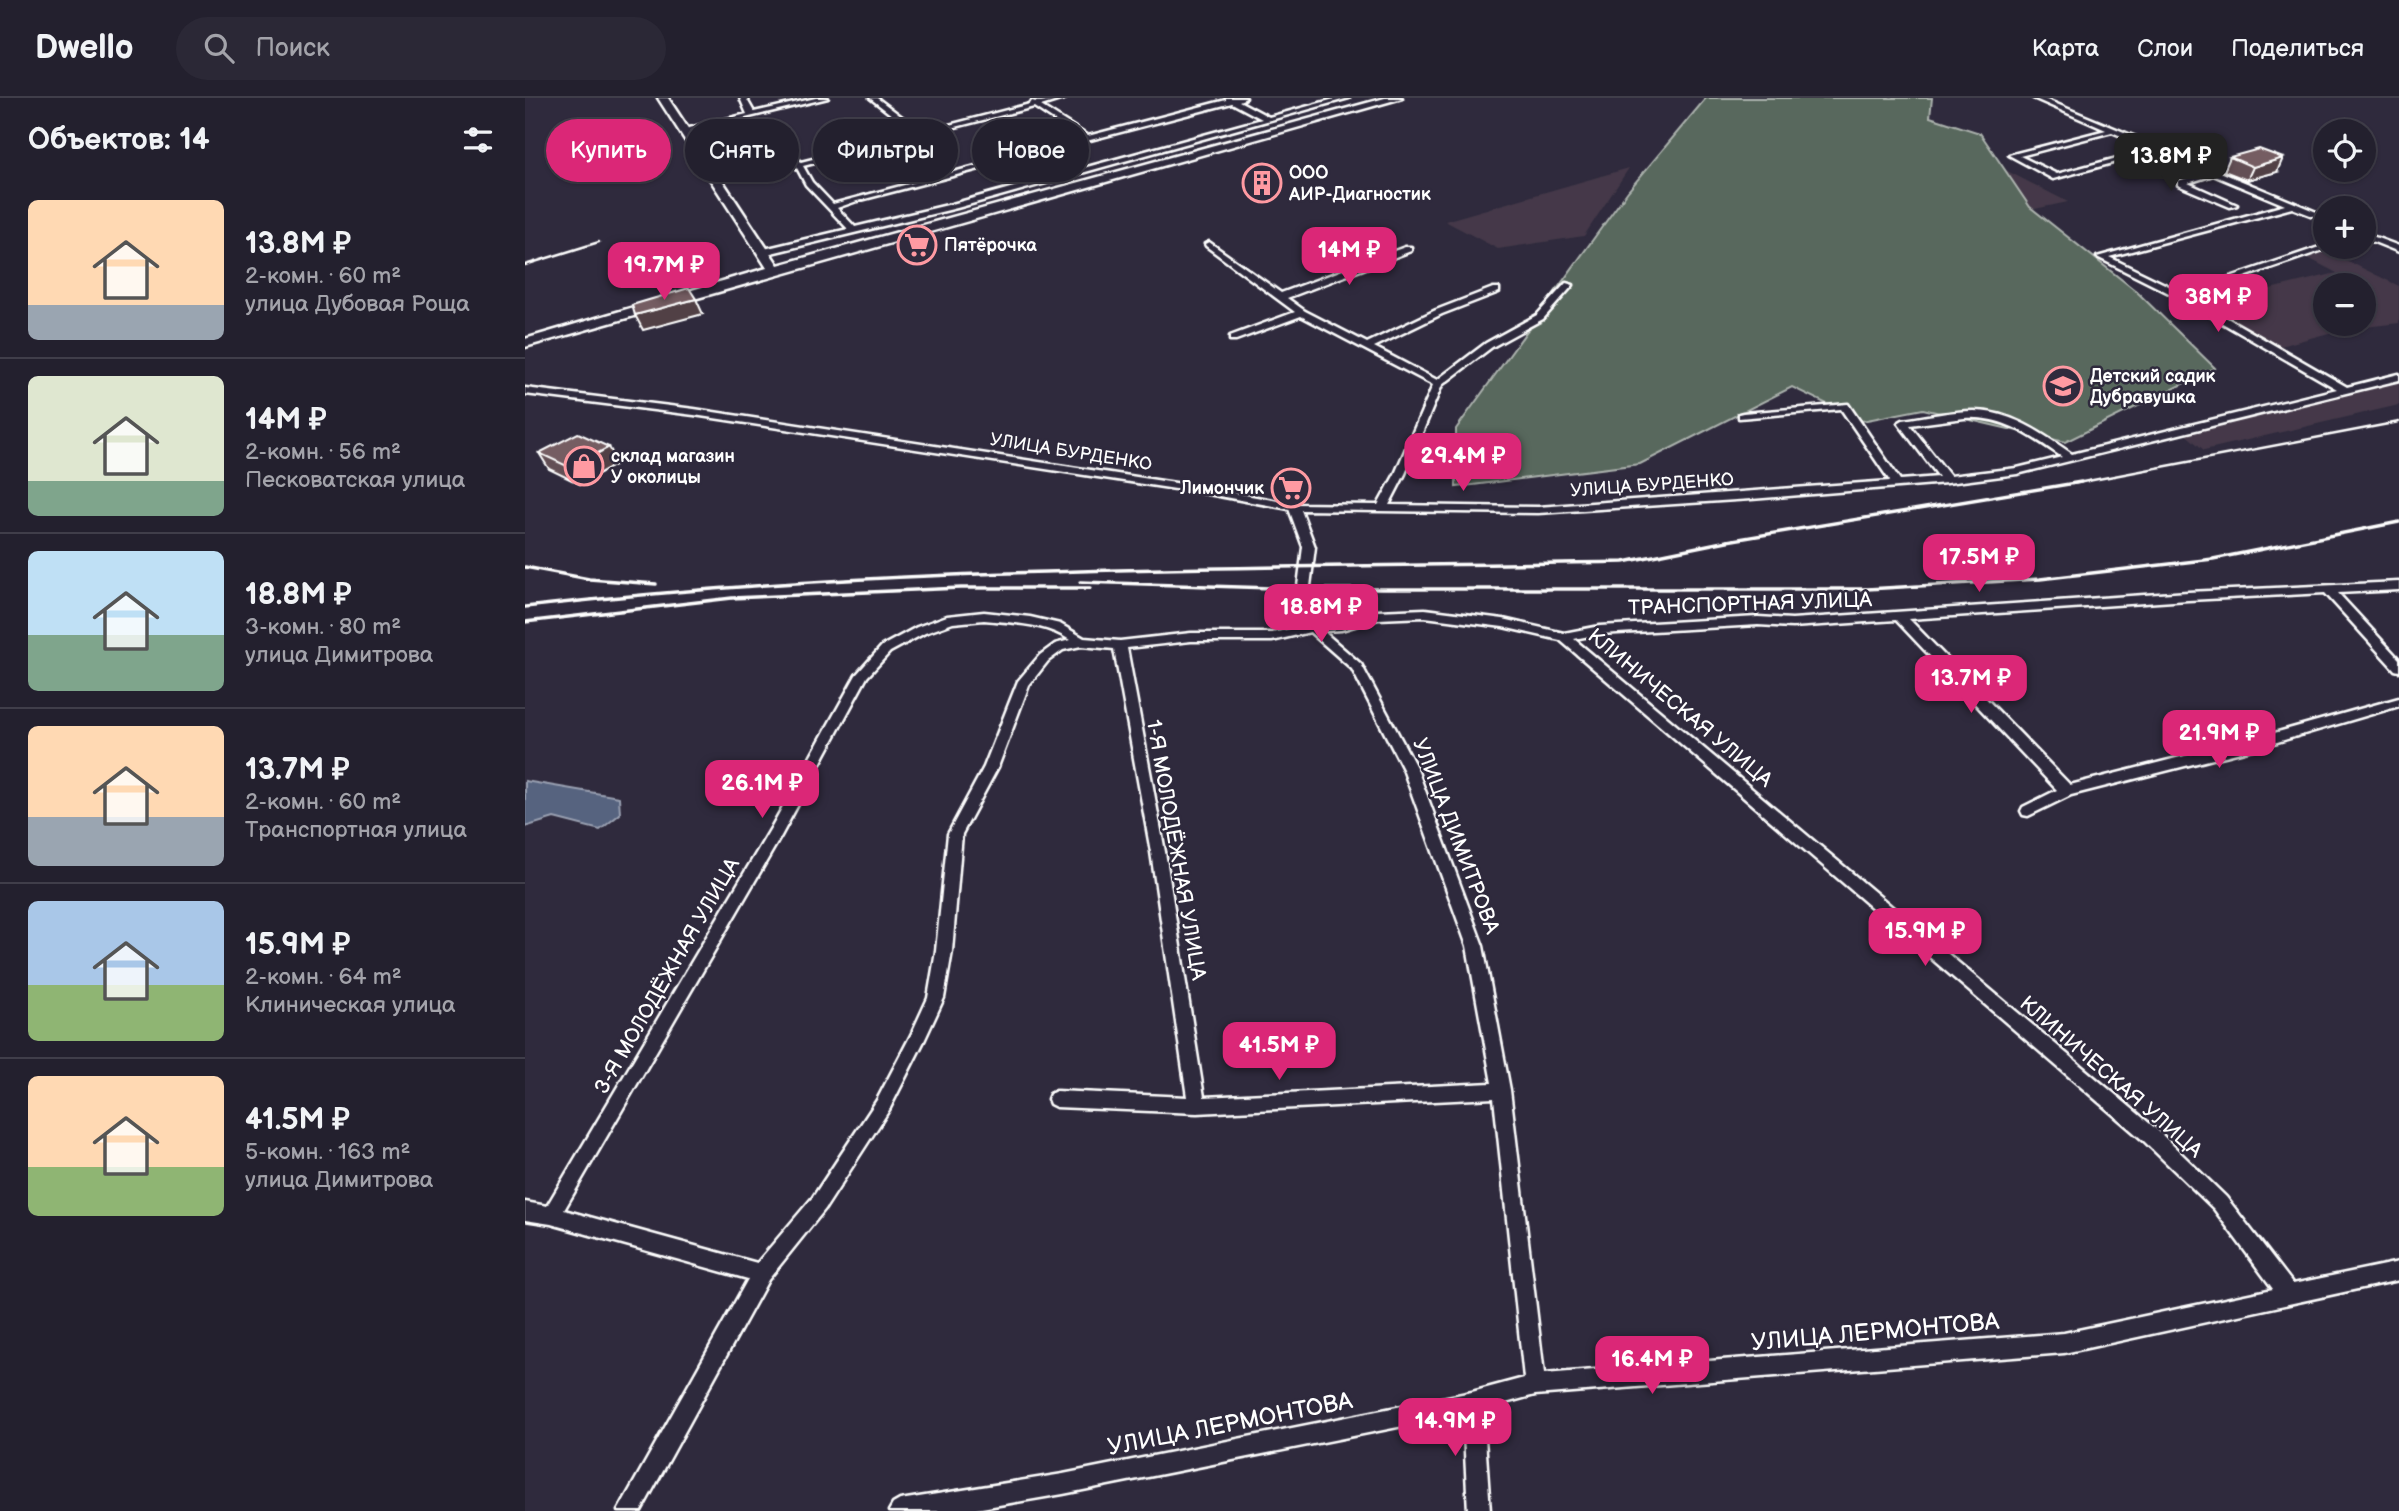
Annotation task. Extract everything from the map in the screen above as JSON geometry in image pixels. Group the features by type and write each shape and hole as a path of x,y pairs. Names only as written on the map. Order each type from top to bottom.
{"main road":[{"path":"663,98 685,130"},
{"path":"525,343 775,270 1397,98"},
{"path":"718,182 775,270"}],"street":[{"path":"743,98 751,114"},
{"path":"737,119 825,98"},
{"path":"873,98 901,119"},
{"path":"1024,98 1056,119"},
{"path":"958,124 1063,98"},
{"path":"1089,138 1230,99 1243,98"},
{"path":"763,252 927,213 1346,98"},
{"path":"2036,98 2313,213"},
{"path":"1230,99 1268,119"},
{"path":"2113,130 2013,155 2056,177 2158,149"},
{"path":"813,161 799,165 809,183 852,229"},
{"path":"832,207 972,169"},
{"path":"2214,172 2181,183 2233,205"},
{"path":"2293,205 2101,257 2182,296 2345,390"},
{"path":"2376,240 2399,249"},
{"path":"1209,244 1302,313 1439,384"},
{"path":"1280,297 1408,249"},
{"path":"2182,296 2313,252"},
{"path":"1382,507 1400,474 1439,384 1489,345 1540,317 1569,285"},
{"path":"1366,347 1439,312 1496,290"},
{"path":"1233,338 1302,313"},
{"name":"УЛИЦА БУРДЕНКО","path":"525,391 694,412 1208,491 1294,507 1538,510 1947,480 2017,471 2399,377"},
{"path":"1743,416 1844,405 1897,484"},
{"path":"1947,480 1903,423 1976,414 2012,423 2040,436 2071,458"},
{"path":"1294,507 1309,547 1301,610 1312,628"},
{"name":"ТРАНСПОРТНАЯ УЛИЦА","path":"1564,637 1600,630 1758,621 1792,623 2188,596 2399,586"},
{"path":"2329,590 2399,667"},
{"path":"629,1511 761,1273 819,1203 883,1105 917,1039 936,998 944,951 955,834 991,767 1023,684 1045,658 1059,647 1081,642 1120,645 1191,637 1272,638 1312,628 1341,626 1377,615 1425,613 1503,623 1564,637"},
{"name":"3-Я МОЛОДЁЖНАЯ УЛИЦА","path":"551,1215 776,832 862,675 886,649 921,630 951,619 984,616 1030,621 1060,628 1081,642"},
{"path":"1899,616 2067,791"},
{"name":"УЛИЦА ДИМИТРОВА","path":"1312,628 1357,667 1410,769 1475,946 1502,1090 1535,1385"},
{"name":"КЛИНИЧЕСКАЯ УЛИЦА","path":"1564,637 2150,1135 2220,1203 2290,1296"},
{"name":"1-Я МОЛОДЁЖНАЯ УЛИЦА","path":"1120,645 1158,852 1197,1105"},
{"path":"2028,811 2067,791 2260,742 2399,702"},
{"path":"1056,1099 1197,1105 1502,1090"},
{"path":"525,1211 551,1215 761,1273"},
{"name":"УЛИЦА ЛЕРМОНТОВА","path":"900,1511 1063,1484 1472,1402 1535,1385 2064,1343 2399,1272"},
{"path":"1472,1402 1479,1511"}],"shaded area":[{"path":"1937,135 2068,202 2030,210"},
{"path":"1629,168 1584,236 1498,249 1445,221"},
{"path":"2313,253 2313,259 2344,259 2372,273 2337,273 2304,256"},
{"path":"2376,275 2399,286 2399,323 2376,326"},
{"path":"2313,279 2313,336 2318,336 2277,347 2194,296 2214,290 2228,299"},
{"path":"2399,379 2399,405 2204,450 2184,433"}],"green space":[{"path":"1706,98 1932,98 1930,117 1980,133 2030,207 2136,291 2215,368 2065,442 1923,409 1862,421 1792,387 1640,464 1456,487 1456,429 1628,191"}],"water":[{"path":"525,781 619,797 620,814 600,830 554,818 525,827"}],"building":[{"path":"2259,149 2283,158 2253,167 2230,157"},
{"path":"689,288 696,299 635,315 632,305"},
{"path":"578,433 609,447 571,468 539,453"}],"railway":[{"path":"525,265 599,242"},
{"path":"2072,484 2399,422"},
{"path":"525,607 662,593 937,576 1212,568 1624,562 1727,541 2081,482"},
{"path":"1080,582 1304,589 1867,589 2040,579 2213,559 2399,522"},
{"path":"525,567 589,579 656,584"},
{"path":"525,622 732,598 961,588 1090,588"}],"place":[{"name":"ООО АИР-Диагностик","path":"1262,183"},
{"name":"Пятёрочка","path":"917,245"},
{"name":"Детский садик Дубравушка","path":"2063,386"},
{"name":"склад магазин У околицы","path":"584,466"},
{"name":"Лимончик","path":"1291,488"}]}
